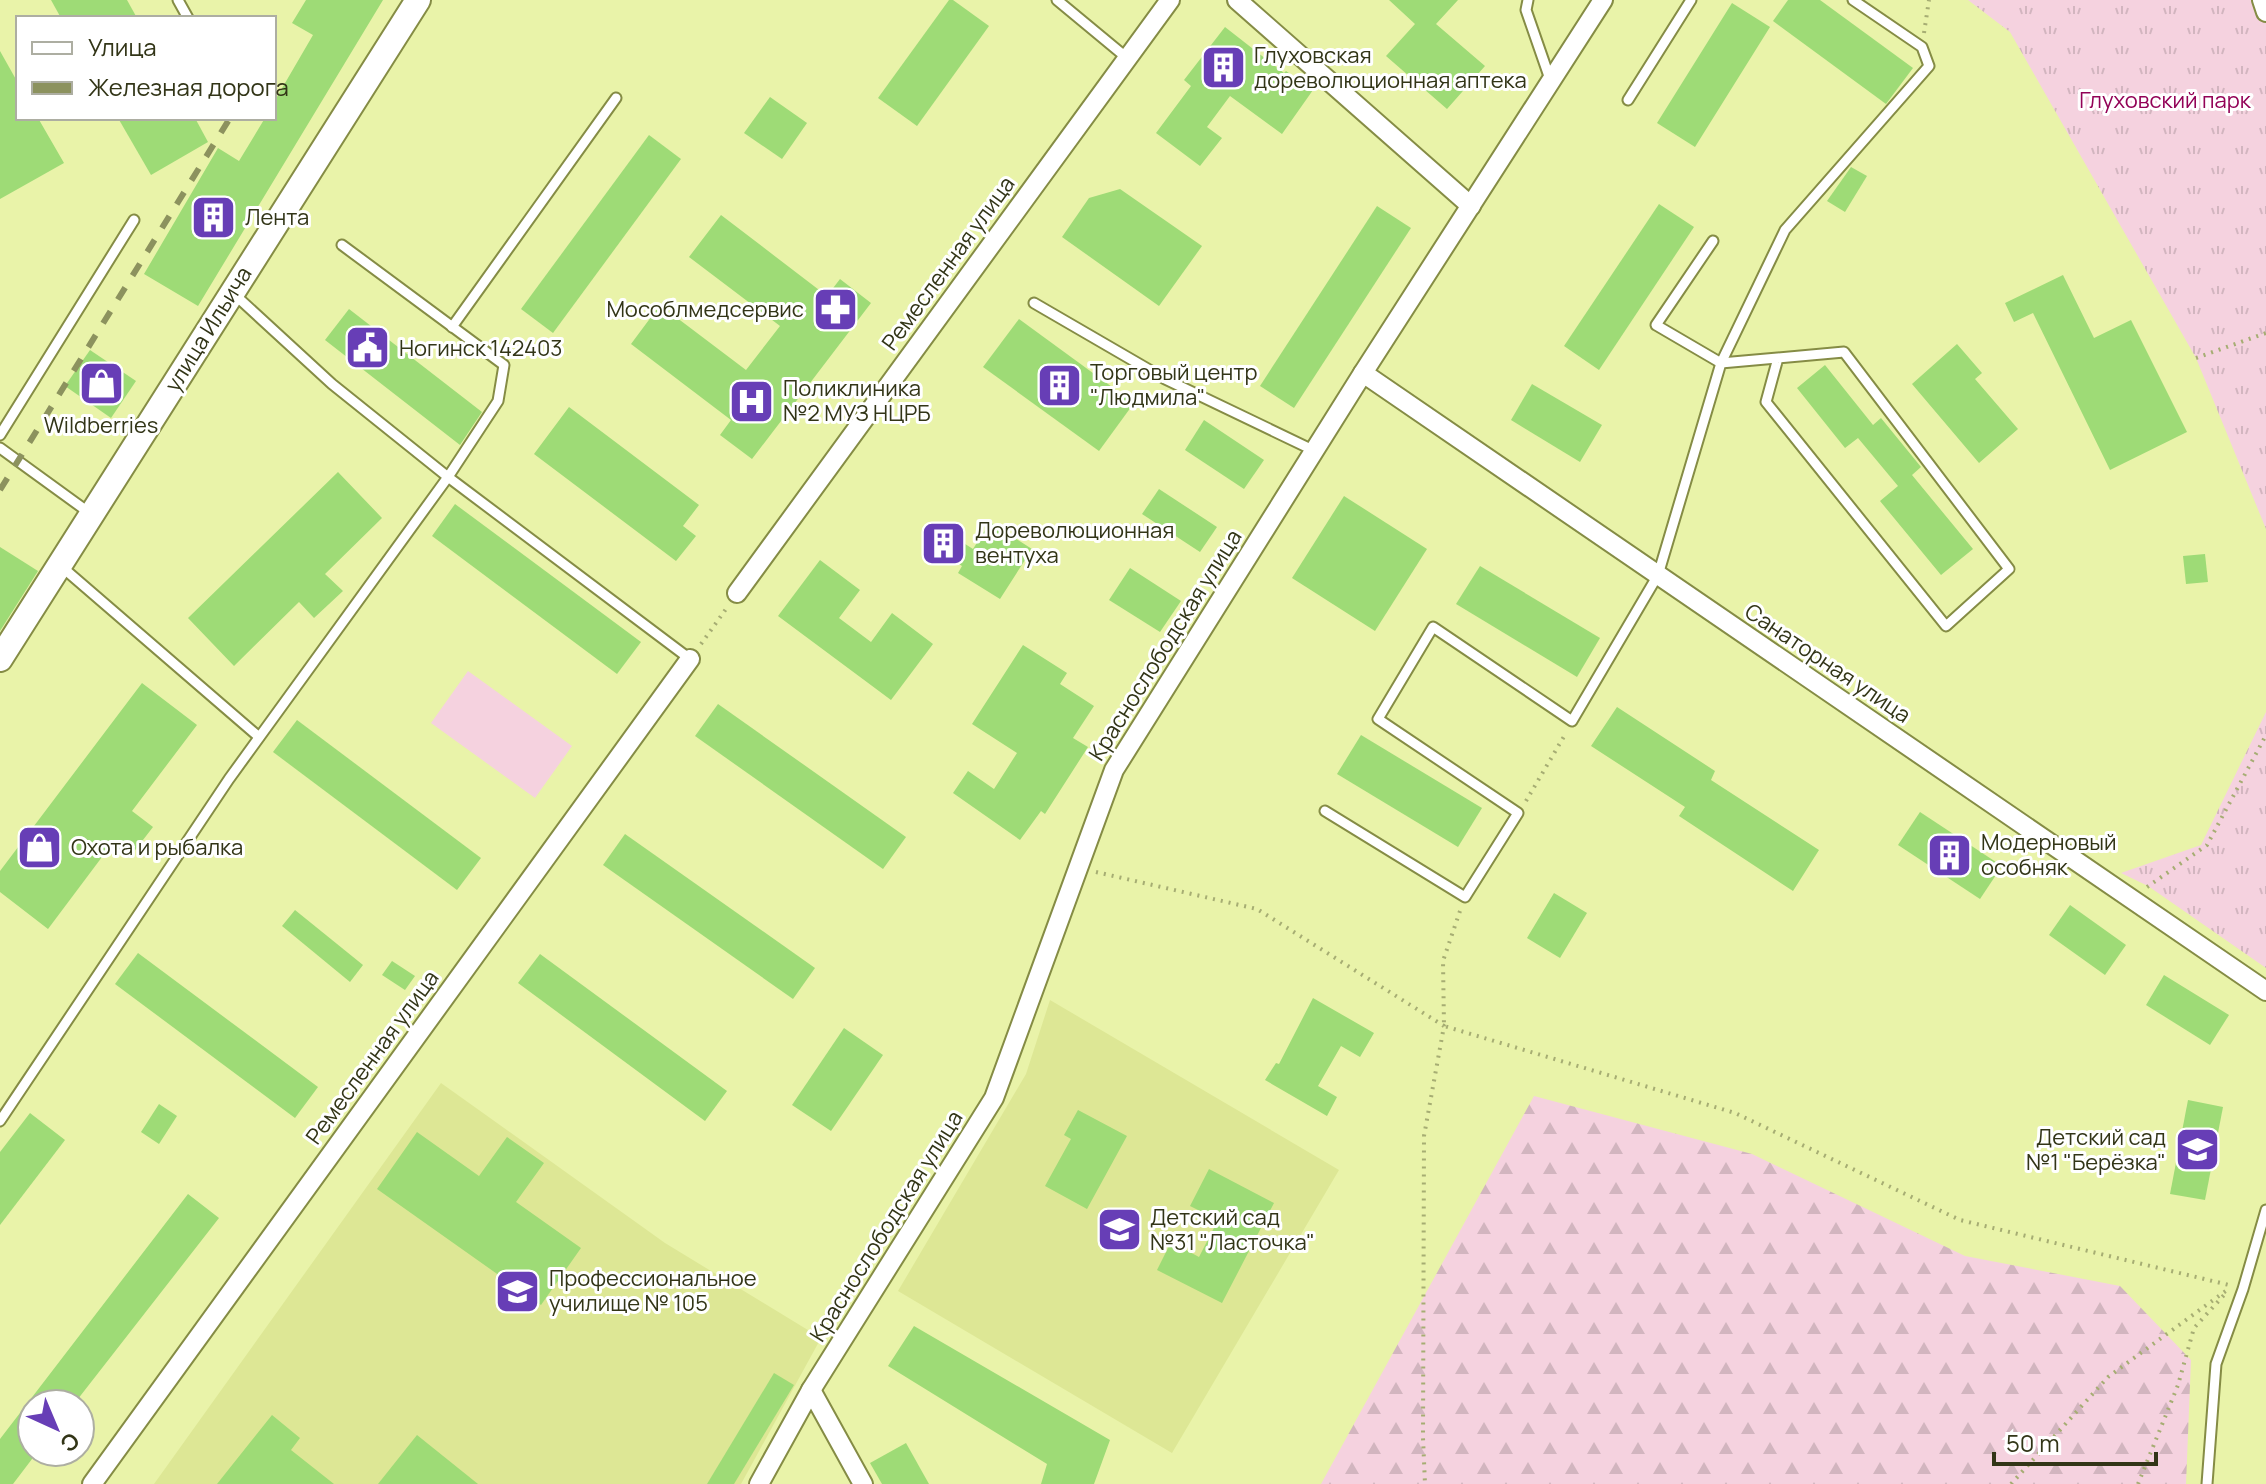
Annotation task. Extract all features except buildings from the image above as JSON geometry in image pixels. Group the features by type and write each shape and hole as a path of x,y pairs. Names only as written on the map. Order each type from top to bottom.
{"main road":[{"name":"улица Ильича","path":"0,659 418,0"}],"street":[{"name":"Ремесленная улица","path":"737,593 1170,0"},
{"path":"1237,0 1471,206"},
{"name":"Краснослободская улица","path":"759,1484 811,1390 994,1098 1114,770 1363,373 1603,0"},
{"path":"2262,0 2266,12"},
{"name":"Санаторная улица","path":"1363,373 2266,991"},
{"name":"Ремесленная улица","path":"92,1484 690,659"},
{"path":"811,1390 863,1484"}],"lane":[{"path":"1057,0 1127,58"},
{"path":"1528,0 1526,10 1551,82"},
{"path":"1628,100 1691,0"},
{"path":"1325,811 1465,897 1518,813 1378,719 1433,627 1572,721 1658,575 1721,363 1785,230 1929,66 1922,47 1853,0"},
{"path":"452,327 616,98"},
{"path":"0,435 134,220"},
{"path":"1713,241 1656,325 1721,363 1844,352 2009,569 1946,626 1766,402 1778,358"},
{"path":"0,1121 259,737 448,477 498,401 504,365 342,245"},
{"path":"231,292 332,384 448,477 690,659"},
{"path":"1034,303 1165,379 1315,451"},
{"path":"0,448 91,514"},
{"path":"59,564 259,737"},
{"path":"2207,1484 2216,1364 2243,1289 2266,1210"}],"path":[{"path":"1922,47 1929,0"},
{"path":"2196,358 2266,333"},
{"path":"690,659 737,593"},
{"path":"1518,813 1572,721"},
{"path":"2129,898 2207,845 2266,735"},
{"path":"1078,868 1257,909 1444,1026 1735,1113 1960,1220 2232,1286"},
{"path":"1425,1484 1424,1136 1444,1026 1443,961 1465,897"},
{"path":"2011,1484 2108,1377 2232,1286"},
{"path":"2138,1484 2178,1385 2194,1328 2232,1286"}],"shaded area":[{"name":"Детский сад №31 \"Ласточка\"","path":"1050,1000 1339,1170 1172,1453 898,1291 1026,1074"},
{"name":"Профессиональное училище № 105","path":"441,1083 665,1243 821,1338 741,1484 154,1484"}],"green space":[{"name":"Глуховский парк","path":"1968,0 2266,0 2266,529 2196,358 2010,32"},
{"path":"468,671 572,746 535,798 431,723"},
{"path":"2266,712 2266,968 2148,886 2121,873 2201,845"},
{"path":"1534,1096 1752,1154 1965,1256 2120,1286 2191,1360 2186,1484 1321,1484"}],"railway":[{"path":"0,490 229,120"}],"place":[{"name":"Глуховская дореволюционная аптека","path":"1223,68"},
{"name":"Лента","path":"214,217"},
{"name":"Мособлмедсервис","path":"835,309"},
{"name":"Ногинск 142403","path":"368,348"},
{"name":"Wildberries","path":"101,384"},
{"name":"Торговый центр \"Людмила\"","path":"1059,385"},
{"name":"Поликлиника №2 МУЗ НЦРБ","path":"752,401"},
{"name":"Дореволюционная вентуха","path":"944,543"},
{"name":"Охота и рыбалка","path":"40,847"},
{"name":"Модерновый особняк","path":"1950,855"},
{"name":"Детский сад №1 \"Берёзка\"","path":"2197,1150"},
{"name":"Детский сад №31 \"Ласточка\"","path":"1119,1230"},
{"name":"Профессиональное училище № 105","path":"518,1291"}]}
